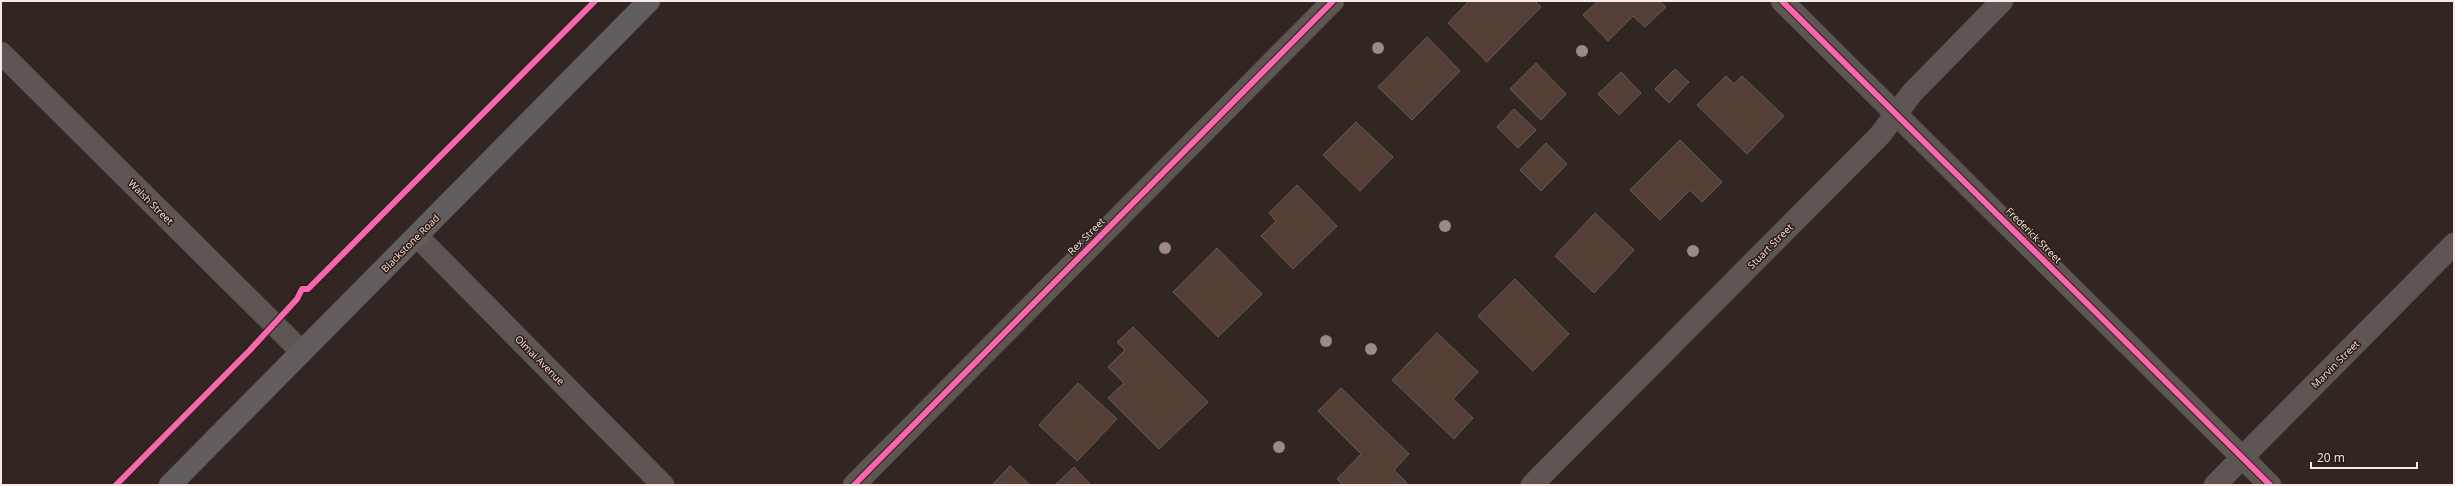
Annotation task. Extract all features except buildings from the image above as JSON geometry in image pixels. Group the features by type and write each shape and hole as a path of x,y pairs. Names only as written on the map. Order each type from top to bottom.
{"main road":[{"name":"Blackstone Road","path":"170,485 649,1"}],"street":[{"name":"Rex Street","path":"854,485 1333,1"},
{"name":"Frederick Street","path":"1782,1 1897,113 2270,485"},
{"name":"Stuart Street","path":"1532,485 1880,135 1912,93 2002,1"},
{"name":"Walsh Street","path":"1,53 302,352"},
{"name":"Olmai Avenue","path":"417,236 663,485"},
{"name":"Marvin Street","path":"2216,485 2454,244"}],"cycle path":[{"path":"116,485 250,350 297,299 302,289 308,289 595,1"},
{"path":"854,485 1333,1"},
{"path":"1782,1 2270,485"}]}
